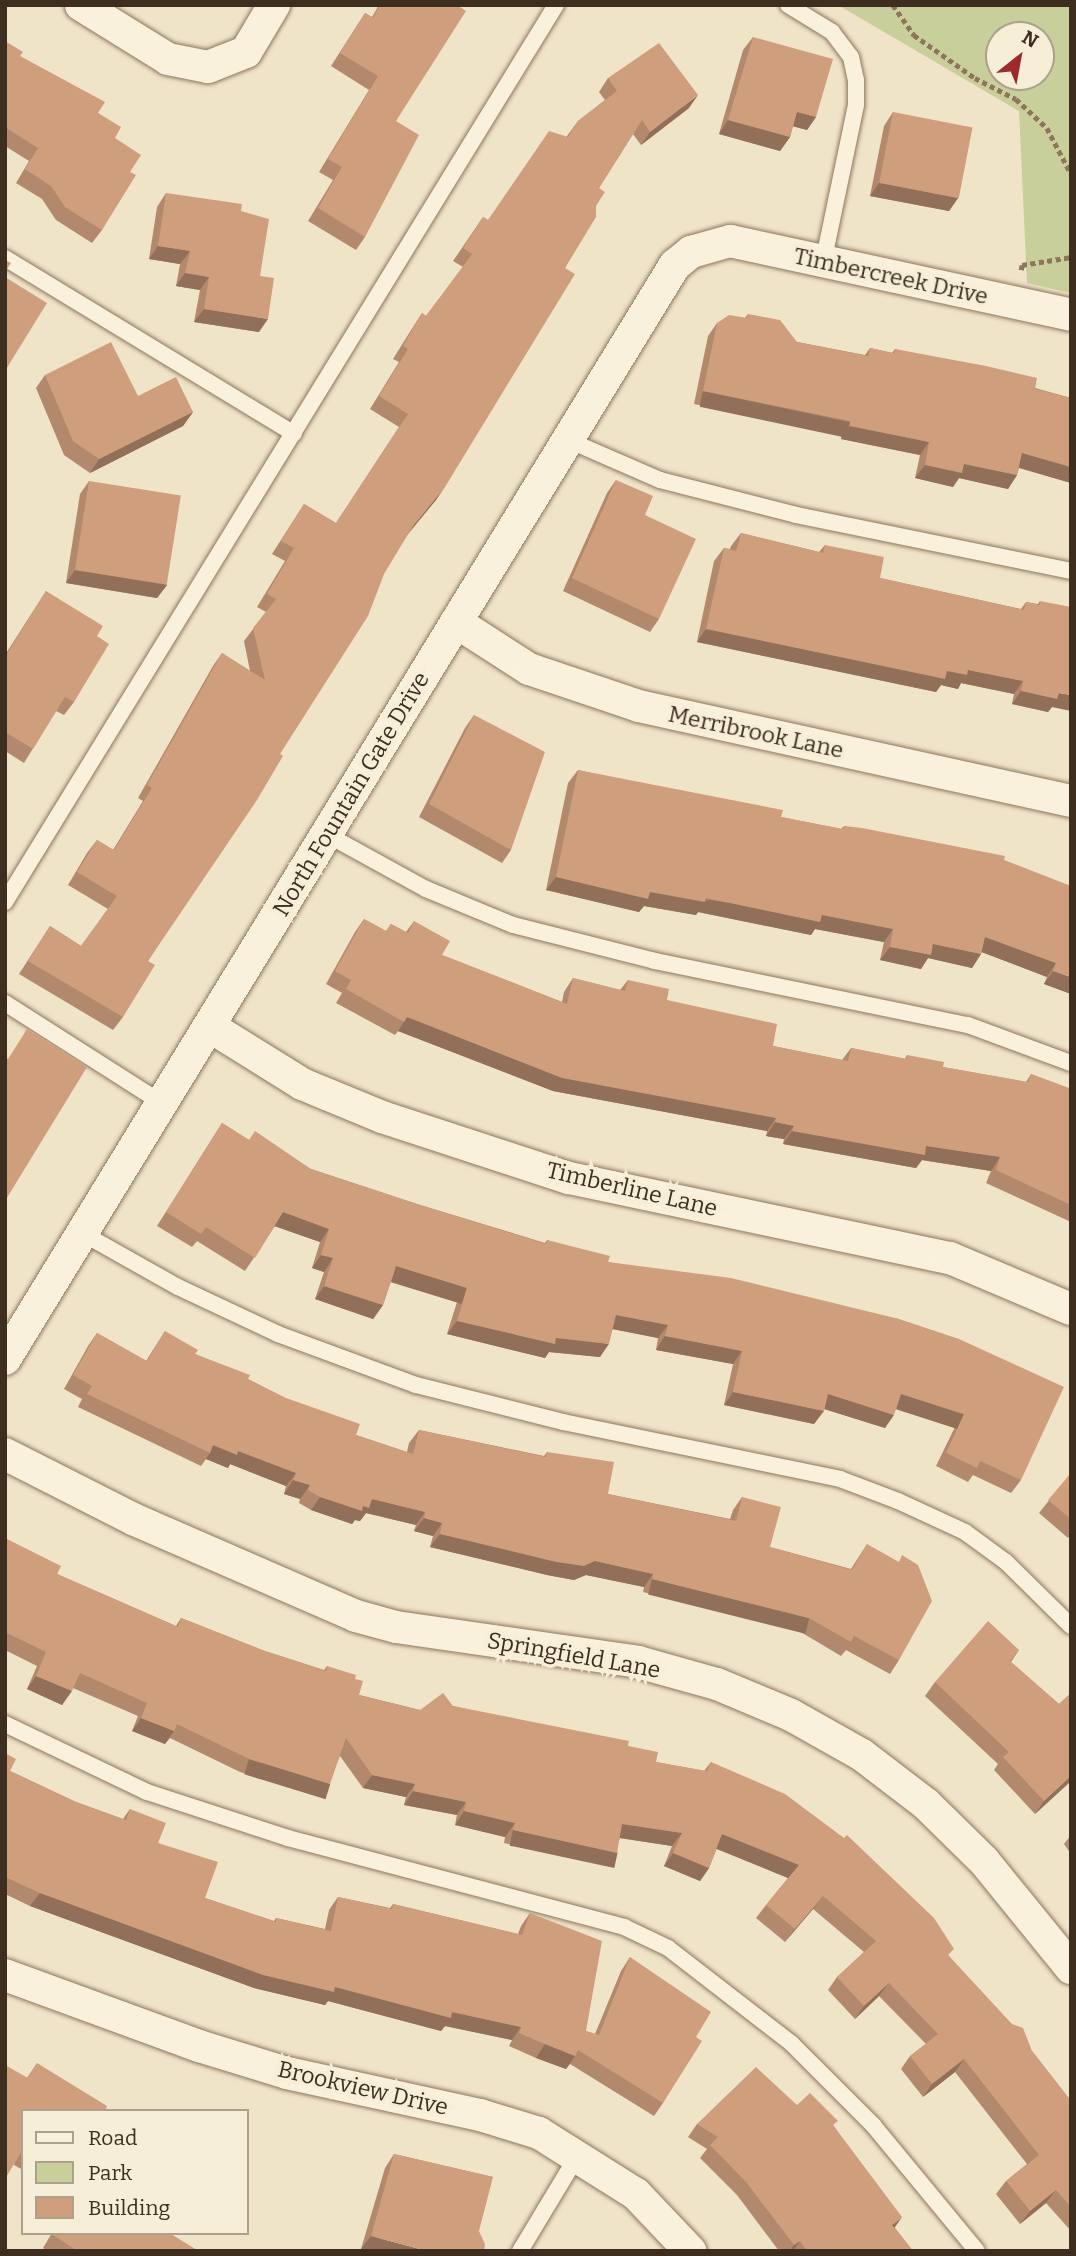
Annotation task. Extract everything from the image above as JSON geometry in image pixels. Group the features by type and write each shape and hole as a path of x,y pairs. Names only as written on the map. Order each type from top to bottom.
{"street":[{"path":"81,5 168,59 208,67 246,52 274,5"},
{"name":"Timbercreek Drive","path":"710,244 730,241 823,264 1071,315"},
{"name":"North Fountain Gate Drive","path":"5,1359 676,265 710,244"},
{"name":"Merribrook Lane","path":"456,622 529,669 639,706 1071,801"},
{"name":"Timberline Lane","path":"209,1026 302,1084 394,1121 569,1178 950,1258 1071,1309"},
{"name":"Springfield Lane","path":"5,1454 133,1519 356,1616 396,1627 638,1662 717,1684 791,1715 862,1755 926,1804 984,1861 1071,1968"},
{"name":"Brookview Drive","path":"5,1975 199,2046 288,2073 480,2115 539,2133 578,2155 636,2194 691,2251"}],"lane":[{"path":"5,902 556,5"},
{"path":"788,5 832,32 851,57 856,80 856,105 823,264"},
{"path":"5,258 294,434"},
{"path":"568,440 660,480 771,509 1071,571"},
{"path":"326,834 426,888 513,925 655,961 968,1025 1071,1063"},
{"path":"5,1003 162,1102"},
{"path":"82,1233 178,1287 278,1334 416,1385 563,1422 840,1479 898,1501 965,1532 1006,1562 1071,1626"},
{"path":"5,1724 146,1791 288,1838 624,1927 668,1948 792,2044 873,2125 977,2251"},
{"path":"520,2251 578,2155"}],"path":[{"path":"893,5 914,35 975,78 1016,99 1047,128 1071,174"}],"green space":[{"path":"838,5 1071,5 1071,293 1027,283 1019,111"}],"building":[{"path":"380,5 457,5 466,11 396,121 419,135 365,237 318,208 342,167 328,159 378,76 340,53 365,13 373,18"},
{"path":"753,37 833,59 816,117 797,112 790,137 728,120"},
{"path":"5,41 23,52 20,56 105,102 98,113 121,127 115,138 141,155 130,172 136,175 102,230 65,207 51,186 25,169 38,148 5,127"},
{"path":"659,43 698,95 650,132 642,120 599,188 605,192 596,206 596,217 565,268 575,274 445,487 413,526 384,574 368,616 280,754 283,756 257,800 148,961 155,965 123,1017 28,961 50,926 81,946 117,896 77,872 97,840 114,850 152,788 147,785 222,653 265,680 253,628 276,599 267,594 294,548 281,541 304,504 336,523 408,414 379,396 408,349 403,346 422,313 426,316 472,254 463,248 483,217 488,220 549,131 568,137 578,121 617,91 608,78"},
{"path":"893,112 973,127 959,198 879,183"},
{"path":"166,193 242,204 241,211 269,219 260,276 274,278 268,319 204,309 209,277 185,273 190,251 158,246"},
{"path":"5,260 11,263 5,272"},
{"path":"5,277 47,303 5,371"},
{"path":"748,314 780,320 797,342 868,356 870,348 894,353 895,349 1037,378 1035,389 1071,398 1071,467 1022,453 1017,475 964,464 962,473 925,465 929,442 850,426 850,421 703,391 717,323 729,315 747,318"},
{"path":"111,342 138,396 176,377 193,412 99,459 73,441 45,375"},
{"path":"616,480 653,496 645,515 696,539 659,619 572,578"},
{"path":"89,481 181,496 167,584 75,570"},
{"path":"741,533 823,553 825,545 884,557 880,578 1024,610 1026,602 1040,605 1040,601 1071,607 1071,695 1059,693 1057,699 1021,691 1023,681 968,670 967,675 947,671 945,679 706,629 724,548 736,551"},
{"path":"46,591 103,626 97,636 109,644 74,702 65,697 33,749 5,732 5,657"},
{"path":"474,715 545,752 511,850 429,804"},
{"path":"578,770 783,810 781,817 843,829 844,826 862,828 1005,856 1004,860 1071,886 1071,977 1053,971 1056,963 985,937 981,954 933,944 931,955 890,947 893,929 822,915 820,922 706,898 705,902 650,892 648,899 556,877"},
{"path":"364,919 386,931 391,924 408,933 414,921 450,941 442,955 567,1004 573,978 625,991 628,980 669,989 667,1000 777,1024 773,1046 848,1061 851,1048 907,1059 907,1055 944,1062 943,1067 1028,1082 1031,1074 1071,1089 1071,1205 996,1170 1000,1157 926,1146 925,1155 792,1131 794,1126 775,1122 776,1118 562,1078 407,1017 404,1022 346,989 351,980 335,971"},
{"path":"27,1029 87,1067 5,1201 5,1057 8,1059"},
{"path":"222,1123 249,1140 255,1131 311,1169 417,1204 546,1244 547,1240 610,1256 608,1262 731,1278 899,1319 959,1339 1064,1387 1021,1480 980,1461 977,1468 946,1453 964,1414 901,1394 894,1415 828,1394 824,1411 733,1392 742,1351 665,1336 668,1325 616,1315 609,1344 556,1338 555,1344 457,1321 467,1288 396,1266 383,1305 324,1286 333,1258 321,1255 329,1229 283,1212 255,1258 206,1227 201,1234 166,1212"},
{"path":"165,1331 198,1350 195,1354 250,1375 248,1379 286,1398 360,1424 356,1435 413,1454 419,1430 546,1457 547,1452 614,1462 608,1494 736,1521 742,1497 781,1507 770,1547 852,1570 867,1544 899,1562 902,1555 918,1565 932,1601 899,1660 854,1636 851,1642 809,1618 652,1579 653,1574 595,1561 584,1566 556,1562 440,1534 442,1523 424,1518 425,1512 372,1499 369,1508 363,1506 362,1511 320,1497 308,1490 310,1485 293,1480 296,1473 238,1451 237,1455 213,1445 210,1453 87,1394 92,1386 73,1375 97,1333 147,1361"},
{"path":"1071,1473 1071,1519 1048,1500"},
{"path":"5,1538 61,1566 57,1574 178,1627 181,1618 262,1650 326,1671 327,1666 356,1675 355,1679 363,1681 359,1695 420,1710 443,1693 453,1706 629,1741 628,1746 658,1752 656,1762 707,1771 711,1762 785,1794 844,1838 847,1835 934,1918 954,1949 948,1955 1012,2024 1023,2028 1032,2051 1071,2101 1071,2207 1056,2190 1030,2211 1006,2181 1039,2155 964,2059 932,2084 910,2056 938,2034 889,1983 864,2006 837,1977 876,1941 823,1896 795,1929 766,1905 799,1865 722,1834 709,1868 673,1853 682,1833 622,1824 617,1853 513,1830 515,1823 464,1811 466,1802 413,1791 415,1784 372,1775 346,1738 330,1784 249,1759 177,1724 174,1731 141,1718 147,1703 80,1673 72,1691 36,1676 46,1652 5,1632"},
{"path":"988,1621 1019,1650 1010,1661 1059,1704 1071,1693 1071,1776 1044,1801 1003,1757 1009,1752 935,1682"},
{"path":"5,1753 16,1759 10,1771 76,1802 126,1820 130,1809 166,1823 158,1843 218,1862 205,1898 276,1922 276,1918 331,1931 338,1897 392,1909 393,1904 522,1935 530,1913 602,1941 586,2031 599,2035 630,1957 711,2012 696,2037 702,2041 663,2103 578,2050 575,2056 545,2044 519,2033 521,2027 452,2012 451,2018 335,1987 334,1992 263,1975 40,1893 5,1877"},
{"path":"37,2063 107,2106 106,2109 21,2109 21,2153 5,2179 5,2065 28,2078"},
{"path":"756,2067 797,2105 810,2093 838,2121 833,2125 902,2217 892,2225 913,2251 807,2251 800,2241 794,2245 746,2182 710,2145 718,2137 697,2124"},
{"path":"394,2154 493,2177 479,2231 485,2244 484,2251 427,2251 371,2236"},
{"path":"53,2235 172,2235 198,2251 77,2251"}]}
